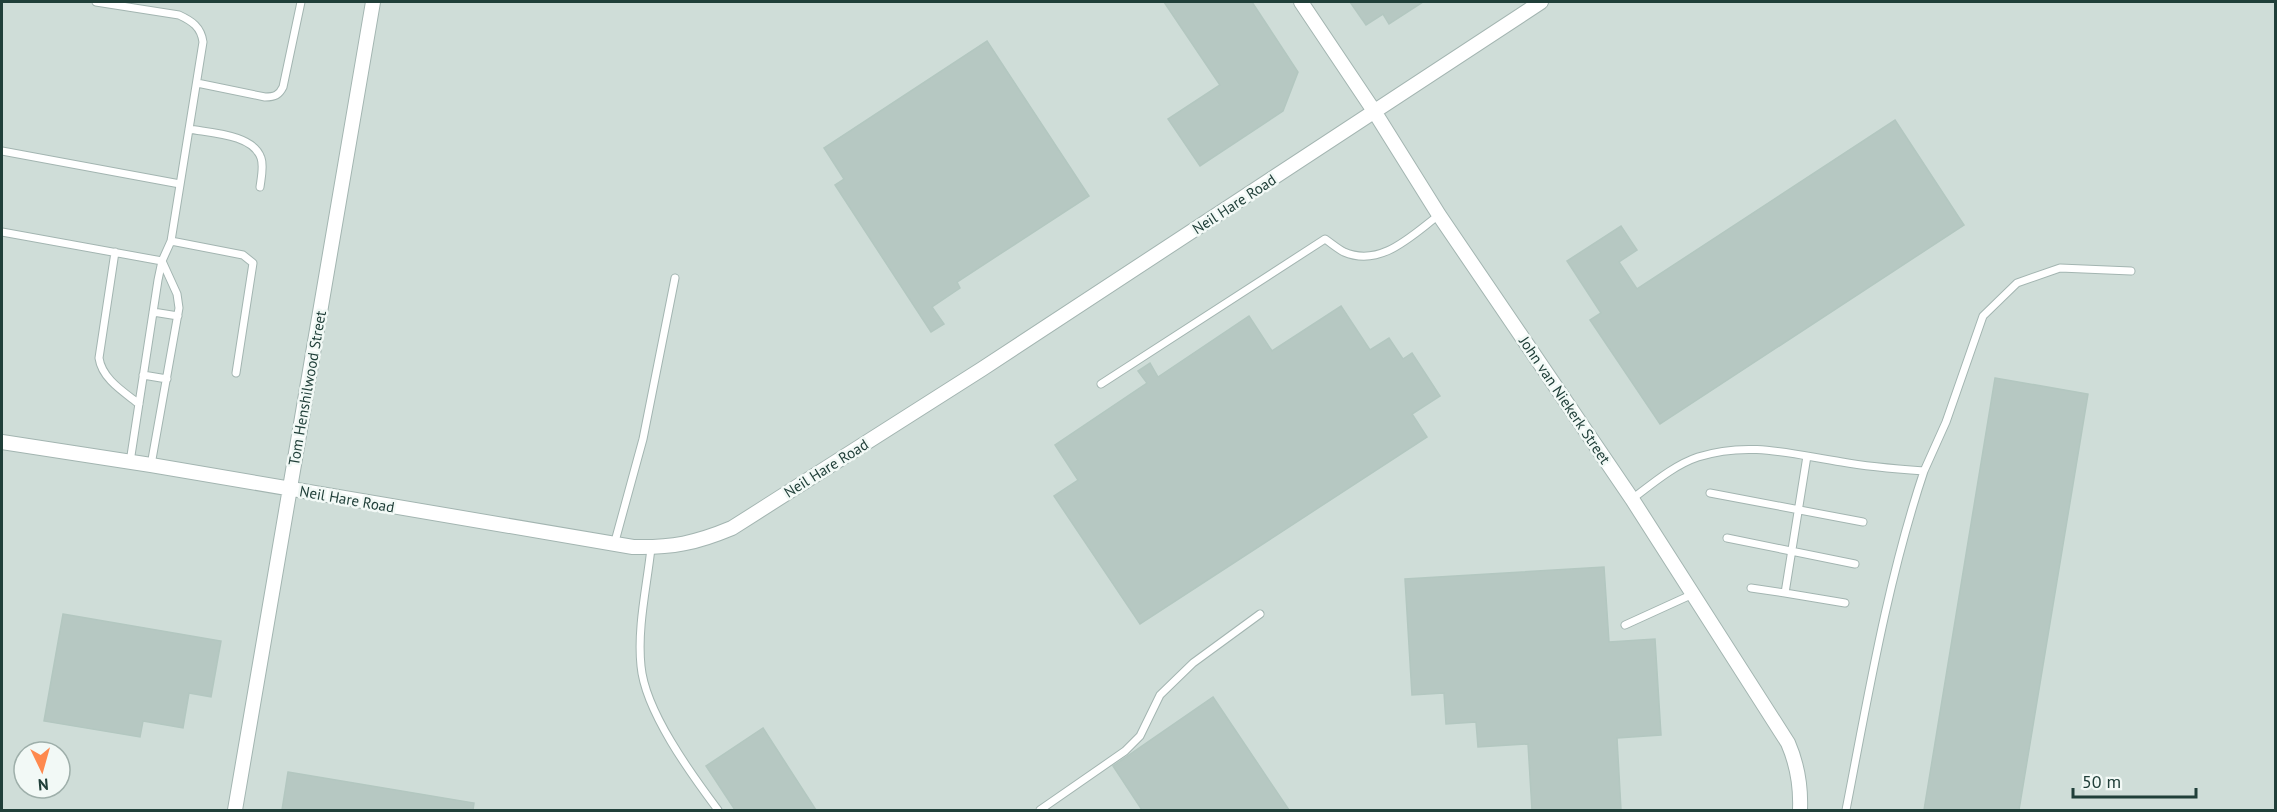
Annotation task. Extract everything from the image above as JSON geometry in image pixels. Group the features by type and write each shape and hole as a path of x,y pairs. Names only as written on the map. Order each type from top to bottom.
{"street":[{"name":"Tom Henshilwood Street","path":"235,810 373,2"},
{"name":"John van Niekerk Street","path":"1301,2 1374,111 1439,215 1632,499 1788,743 1797,764 1800,810"},
{"name":"Neil Hare Road","path":"2,442 151,465 614,545 651,548 682,545 707,539 732,528 982,369 1541,2"}],"lane":[{"path":"96,2 178,15 196,25 202,34 203,42 171,241 162,261 142,375 130,462"},
{"path":"197,82 265,97 280,94 301,2"},
{"path":"189,129 240,138 255,149 262,159 260,187"},
{"path":"2,151 180,184"},
{"path":"1101,384 1325,239 1344,252 1367,258 1383,254 1439,215"},
{"path":"2,232 162,261"},
{"path":"171,241 243,255 253,263 236,373"},
{"path":"115,252 99,358 100,365 109,378 139,404"},
{"path":"151,465 179,308 177,294 162,261"},
{"path":"1846,810 1870,683 1897,564 1924,471 1946,422 1983,316 2017,283 2060,267 2131,271"},
{"path":"614,545 643,439 675,278"},
{"path":"153,312 178,316"},
{"path":"142,375 167,379"},
{"path":"1632,499 1695,458 1725,450 1759,448 1872,467 1924,471"},
{"path":"1785,593 1790,550 1807,456"},
{"path":"1710,493 1863,522"},
{"path":"1727,538 1855,564"},
{"path":"651,548 640,637 641,668 646,689 658,716 690,772 718,810"},
{"path":"1751,588 1845,603"},
{"path":"1625,625 1693,594"},
{"path":"1040,810 1125,751 1140,736 1160,695 1193,663 1260,614"}],"shaded area":[{"path":"2,2 2275,2 2275,810 2,810"}],"building":[{"path":"1164,2 1252,2 1298,72 1283,111 1200,166 1168,119 1220,85"},
{"path":"1350,2 1423,2 1389,24 1383,14 1366,25"},
{"path":"987,41 1089,196 957,282 960,288 932,307 944,324 931,332 835,185 844,179 824,148"},
{"path":"1895,120 1964,225 1660,424 1590,320 1601,313 1567,261 1621,226 1637,250 1619,262 1637,289"},
{"path":"1341,306 1370,350 1389,338 1403,359 1412,353 1440,396 1412,414 1427,437 1140,624 1054,496 1078,480 1055,445 1147,383 1138,371 1150,363 1158,377 1249,316 1272,351"},
{"path":"1995,378 2088,394 2019,810 1924,810"},
{"path":"1604,567 1609,642 1655,639 1661,735 1617,738 1621,810 1532,810 1528,744 1478,747 1476,722 1446,724 1444,693 1412,695 1405,579"},
{"path":"63,614 221,641 211,697 189,693 183,728 143,721 140,737 44,721"},
{"path":"1213,697 1289,810 1142,810 1113,766"},
{"path":"763,728 816,810 735,810 706,766"},
{"path":"288,772 474,803 473,810 282,810"}]}
